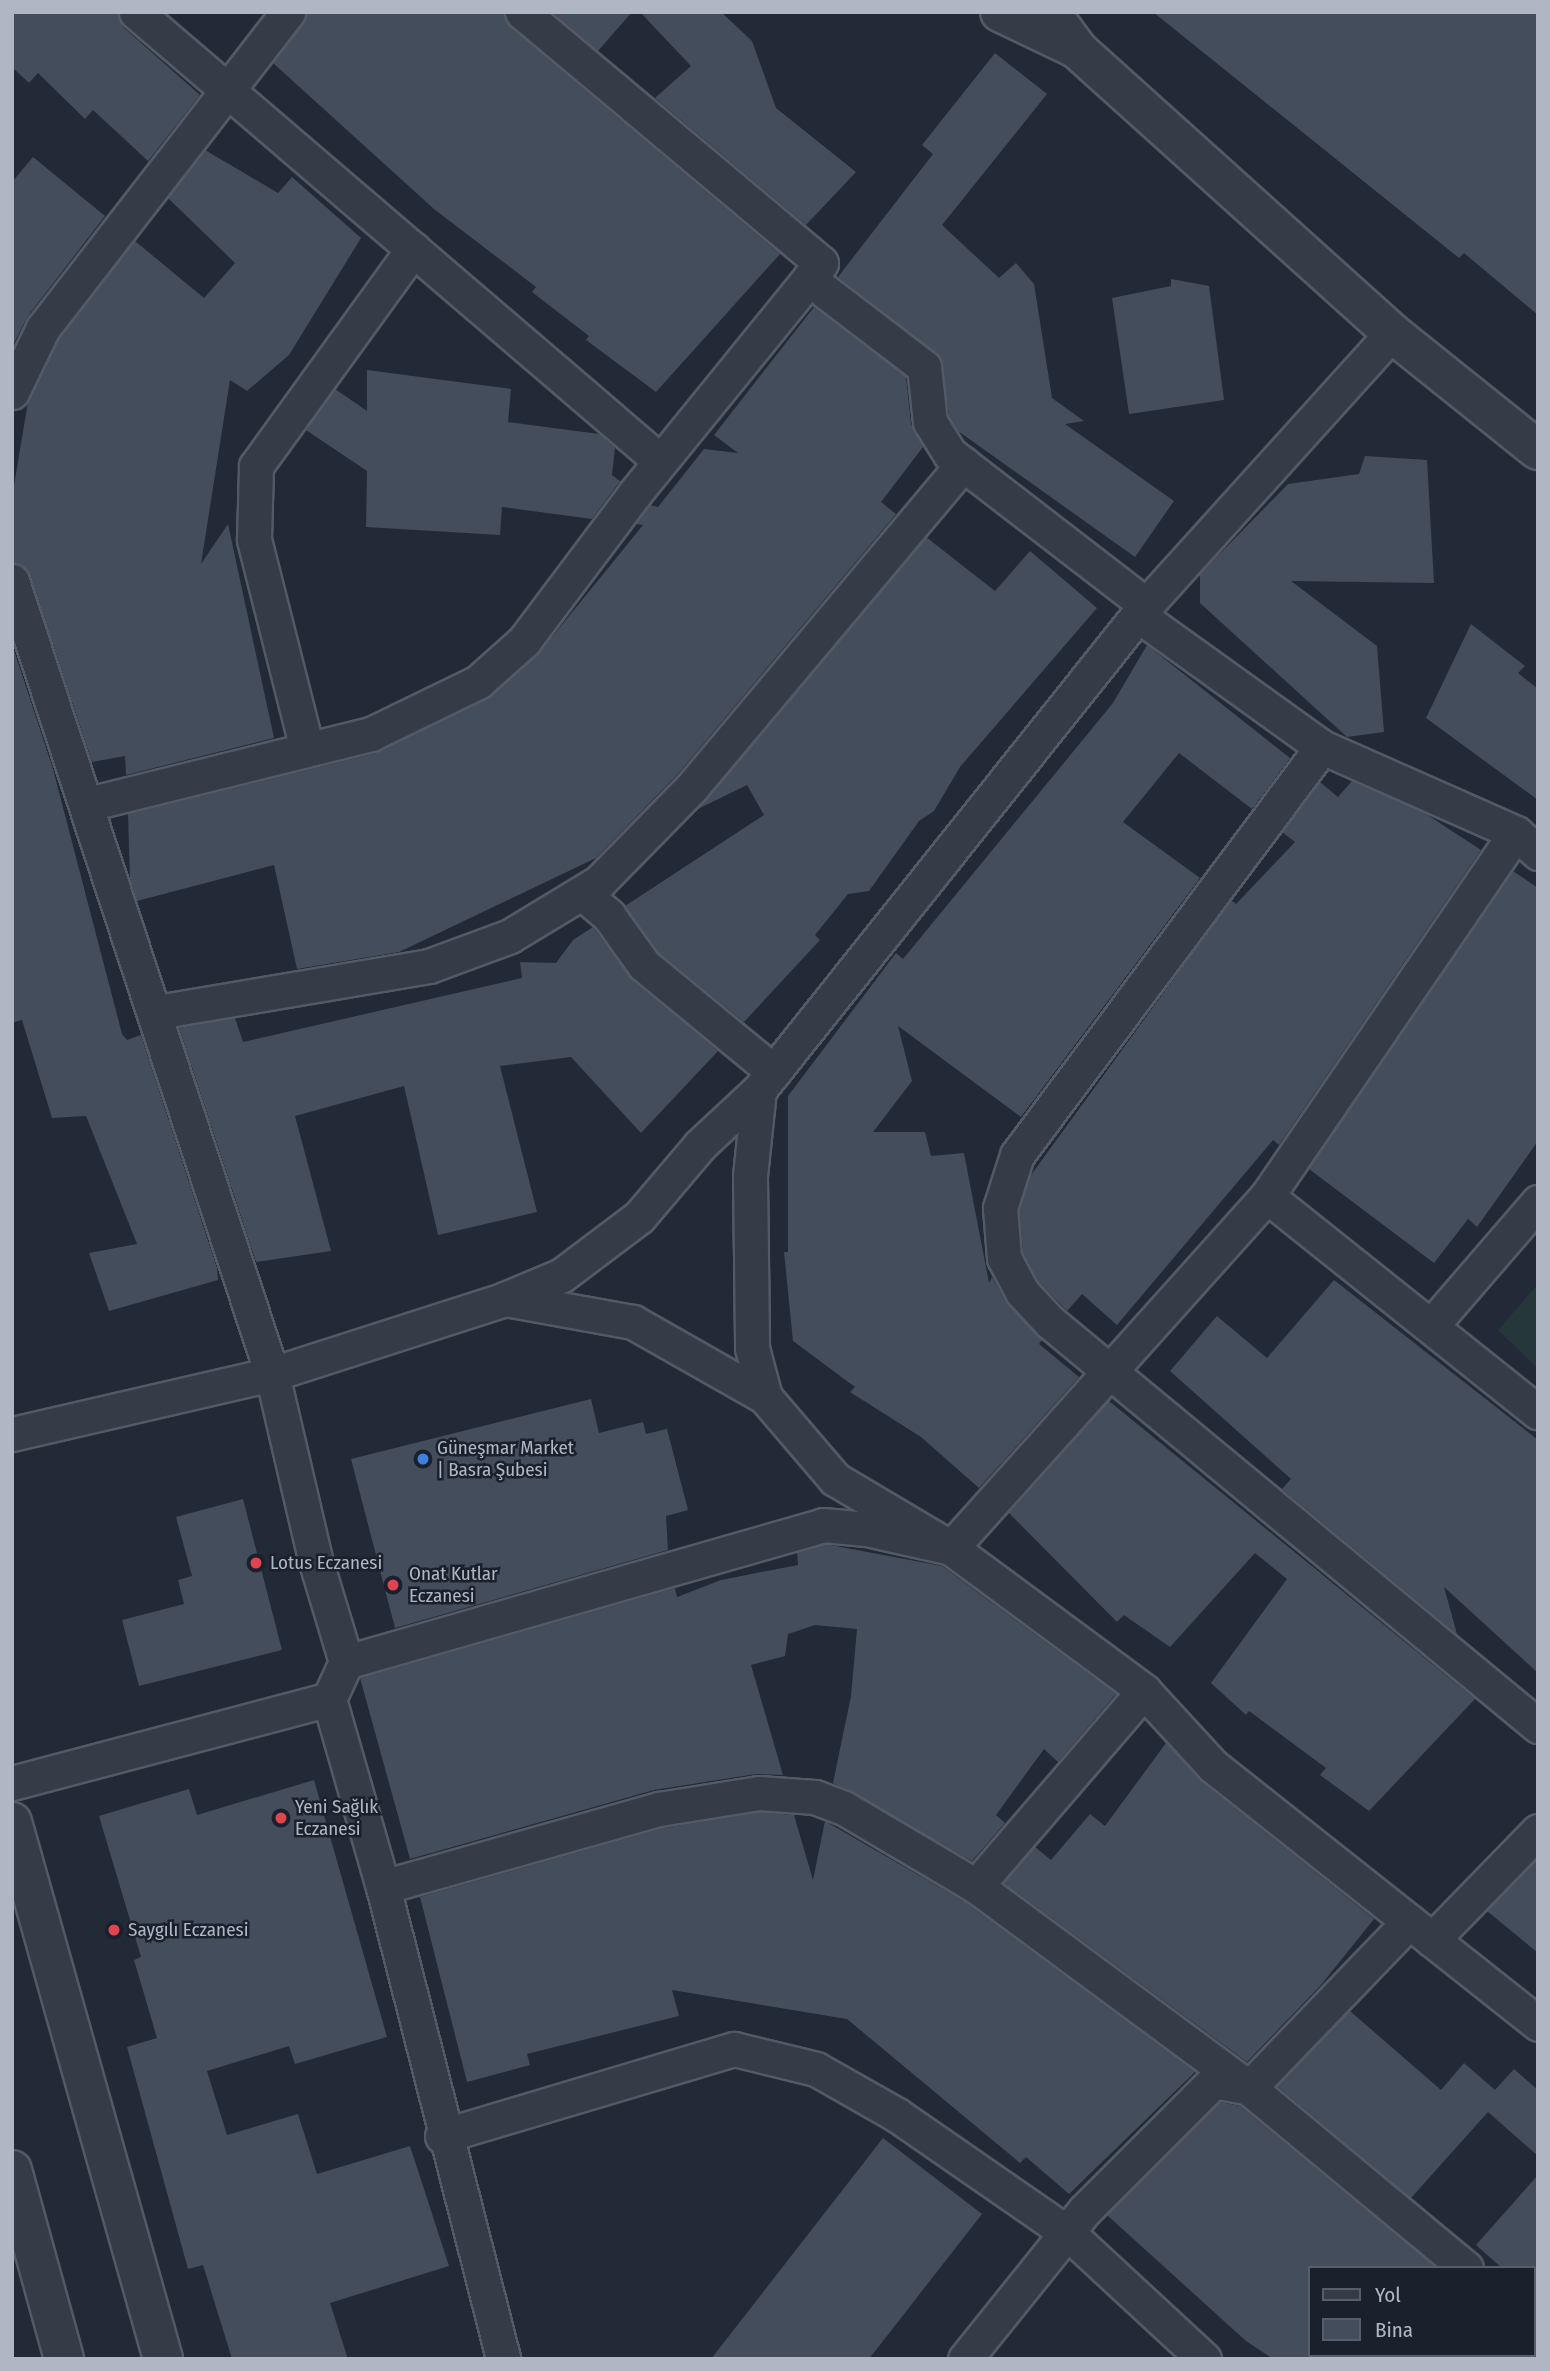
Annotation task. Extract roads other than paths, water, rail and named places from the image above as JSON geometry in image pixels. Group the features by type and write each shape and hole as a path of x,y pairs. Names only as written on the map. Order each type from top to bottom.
{"street":[{"path":"136,12 660,461"},
{"path":"12,392 43,328 288,12"},
{"path":"88,804 371,734 478,682 524,641 660,461 821,263 522,12"},
{"path":"1000,12 1078,50"},
{"path":"1050,12 1078,50 1392,334 1538,450"},
{"path":"306,749 254,539 256,466 413,249"},
{"path":"809,279 925,367 930,422 963,464 1142,610 1322,747 1527,844 1267,1196 951,1548"},
{"path":"12,1434 272,1374 505,1299 562,1275 639,1217 700,1145 767,1081 1142,610 1392,334"},
{"path":"157,1012 429,966 509,936 582,893 692,788 963,464"},
{"path":"12,582 157,1012 272,1374 315,1559 346,1662 328,1699 383,1887 442,2136 503,2359"},
{"path":"1322,747 1017,1155 1000,1208 1004,1258 1022,1292 1050,1322 1113,1370 1538,1726"},
{"path":"582,893 610,916 644,965 767,1081"},
{"path":"765,1397 752,1348 748,1270 767,1081"},
{"path":"1267,1196 1538,1412"},
{"path":"1431,1326 1538,1202"},
{"path":"505,1299 633,1322 765,1397 835,1479 951,1548 1144,1691 1213,1766 1538,2024"},
{"path":"346,1662 823,1525 866,1529 951,1548"},
{"path":"976,1886 1144,1691"},
{"path":"12,1783 328,1699"},
{"path":"383,1887 596,1825 759,1793 815,1797 844,1808 976,1886 1249,2088 1464,2266"},
{"path":"12,1822 163,2359"},
{"path":"1249,2088 1420,1931 1538,1831"},
{"path":"442,2136 734,2049 816,2068 897,2115 1069,2234 1204,2359"},
{"path":"965,2359 1069,2234 1085,2210 1214,2081 1249,2088"},
{"path":"12,2170 64,2359"}],"place":[{"name":"Güneşmar Market | Basra Şubesi","path":"423,1459"},
{"name":"Lotus Eczanesi","path":"256,1563"},
{"name":"Onat Kutlar Eczanesi","path":"393,1585"},
{"name":"Yeni Sağlık Eczanesi","path":"281,1818"},
{"name":"Saygılı Eczanesi","path":"114,1930"}]}
